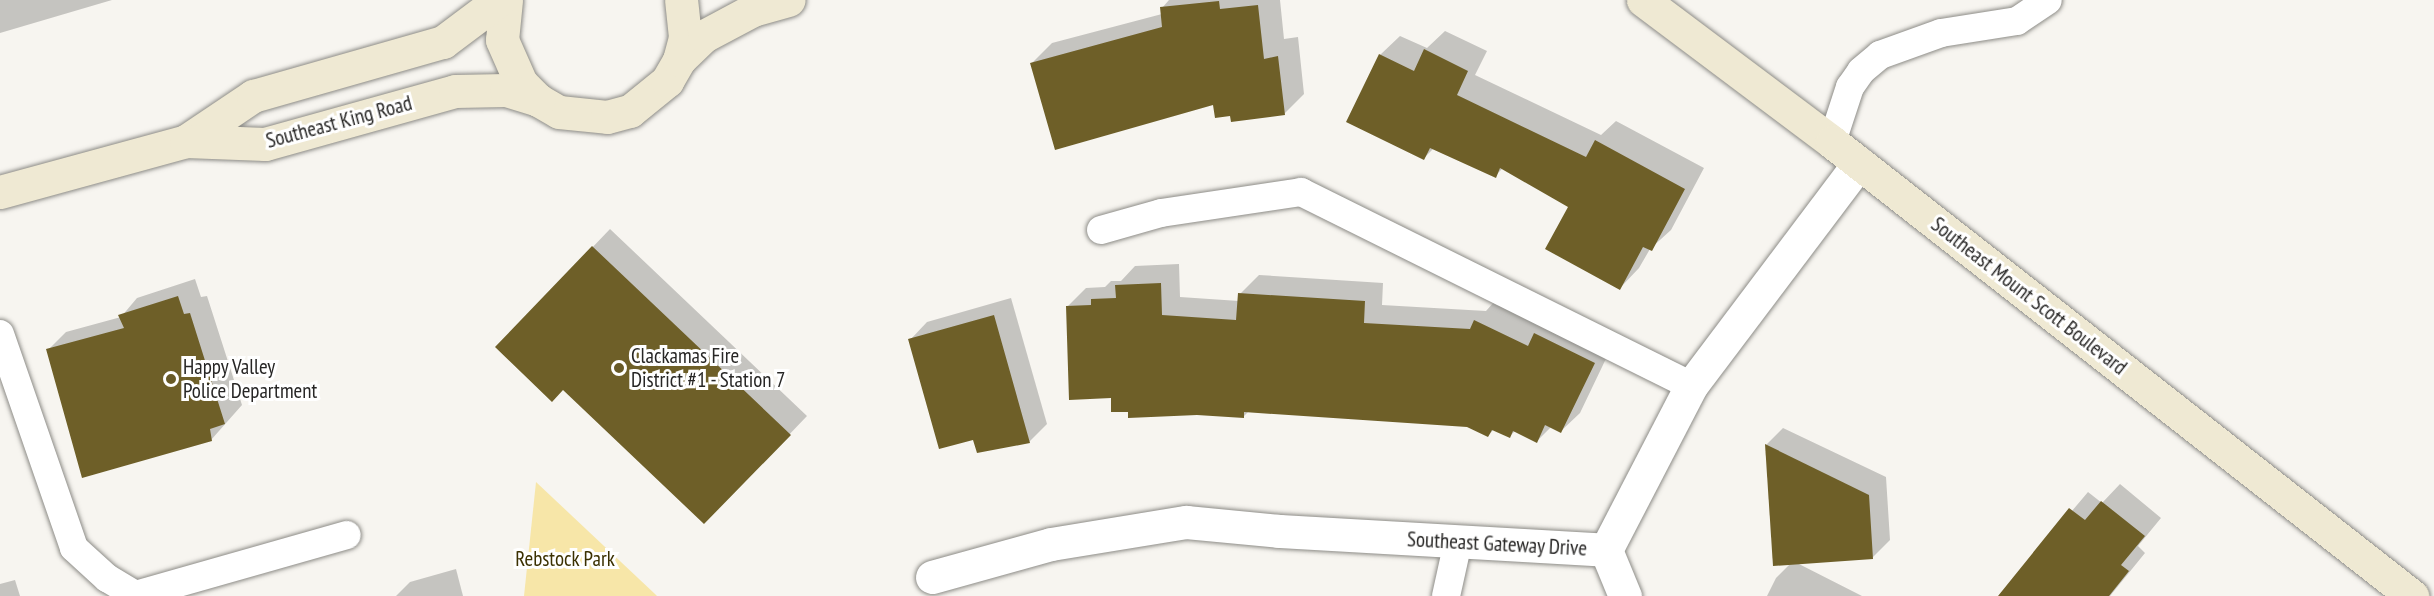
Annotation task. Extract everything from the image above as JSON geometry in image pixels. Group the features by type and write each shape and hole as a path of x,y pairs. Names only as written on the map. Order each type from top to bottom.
{"main road":[{"path":"186,141 253,96 443,42 499,0"},
{"path":"506,0 502,40 509,62 521,83 538,100 559,112 606,117 630,111 650,98 667,81 679,60 685,37 681,0"},
{"path":"679,60 704,36 753,10 789,0"},
{"name":"Southeast Mount Scott Boulevard","path":"1643,0 1832,142 2412,596"},
{"name":"Southeast King Road","path":"0,192 186,141 265,144 455,92 506,90 538,100"}],"street":[{"name":"Southeast Gateway Drive","path":"932,577 1052,544 1186,522 1458,542 1606,550 1691,386 1859,163"},
{"path":"1606,550 1625,596"}],"lane":[{"path":"1832,142 1850,87 1861,71 1880,55 1941,33 2017,21 2048,0"},
{"path":"1101,230 1161,213 1301,192 1691,386"},
{"path":"0,334 74,548 107,578 136,595 347,535"},
{"path":"1446,596 1458,542"}],"green space":[{"name":"Rebstock Park","path":"536,482 655,594 657,596 524,596"}],"building":[{"path":"1219,1 1220,9 1258,5 1264,59 1278,56 1285,115 1231,122 1230,116 1215,118 1213,105 1055,150 1030,63 1162,27 1160,7"},
{"path":"1424,49 1468,71 1457,95 1586,157 1595,140 1685,189 1652,251 1643,247 1620,290 1545,249 1568,207 1500,168 1496,178 1430,148 1424,160 1346,122 1379,54 1414,71"},
{"name":"Clackamas Fire District #1 - Station 7","path":"592,246 791,435 704,524 563,390 552,402 495,347"},
{"path":"1161,283 1162,315 1236,320 1238,293 1365,301 1364,323 1470,329 1474,320 1528,346 1534,333 1595,363 1561,433 1545,425 1537,443 1513,431 1510,438 1492,430 1488,437 1467,427 1244,412 1244,418 1197,415 1128,418 1128,412 1111,412 1111,398 1069,400 1066,306 1091,305 1091,299 1116,298 1115,285"},
{"path":"178,296 184,314 190,313 225,424 210,429 212,441 82,478 46,349 124,328 118,315"},
{"path":"994,315 1030,443 977,453 973,440 939,449 908,339"},
{"path":"1765,444 1869,495 1873,559 1773,566"},
{"path":"2101,501 2145,536 2121,565 2129,571 2109,596 1998,596 2069,508 2085,520"}],"place":[{"name":"Clackamas Fire District #1 - Station 7","path":"619,368"},
{"name":"Happy Valley Police Department","path":"171,379"}]}
